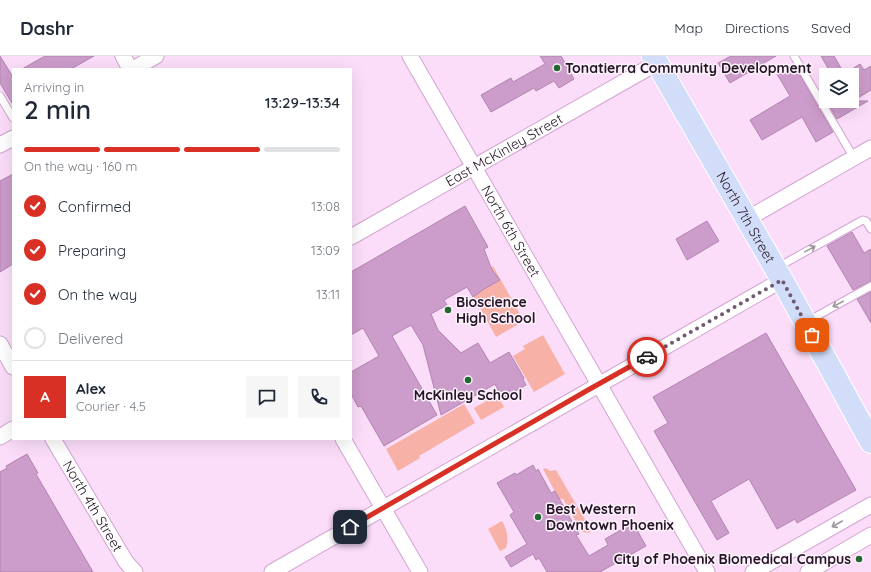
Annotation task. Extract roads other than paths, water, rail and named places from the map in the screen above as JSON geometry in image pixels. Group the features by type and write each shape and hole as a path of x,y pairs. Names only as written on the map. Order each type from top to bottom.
{"main road":[{"name":"North 7th Street","path":"655,59 779,274 871,442"}],"street":[{"path":"123,56 131,68"},
{"path":"134,68 156,56"},
{"name":"North 6th Street","path":"410,56 708,572"},
{"name":"East McKinley Street","path":"352,236 474,167 655,59"},
{"path":"0,145 12,139"},
{"path":"747,219 871,148"},
{"path":"273,572 599,384 779,274"},
{"path":"0,344 12,366"},
{"path":"0,437 12,430"},
{"name":"North 4th Street","path":"54,440 126,562 135,572"},
{"path":"344,440 420,572"},
{"path":"753,572 871,505"},
{"path":"808,572 871,535"}],"lane":[{"path":"794,56 854,158"},
{"path":"0,96 12,116"},
{"path":"779,274 861,221 866,221 871,229"},
{"path":"805,322 871,286"}],"place":[{"name":"Tonatierra Community Development","path":"557,68"},
{"name":"Bioscience High School","path":"448,310"},
{"name":"McKinley School","path":"468,380"},
{"name":"Best Western Downtown Phoenix","path":"538,517"},
{"name":"City of Phoenix Biomedical Campus","path":"859,559"}]}
